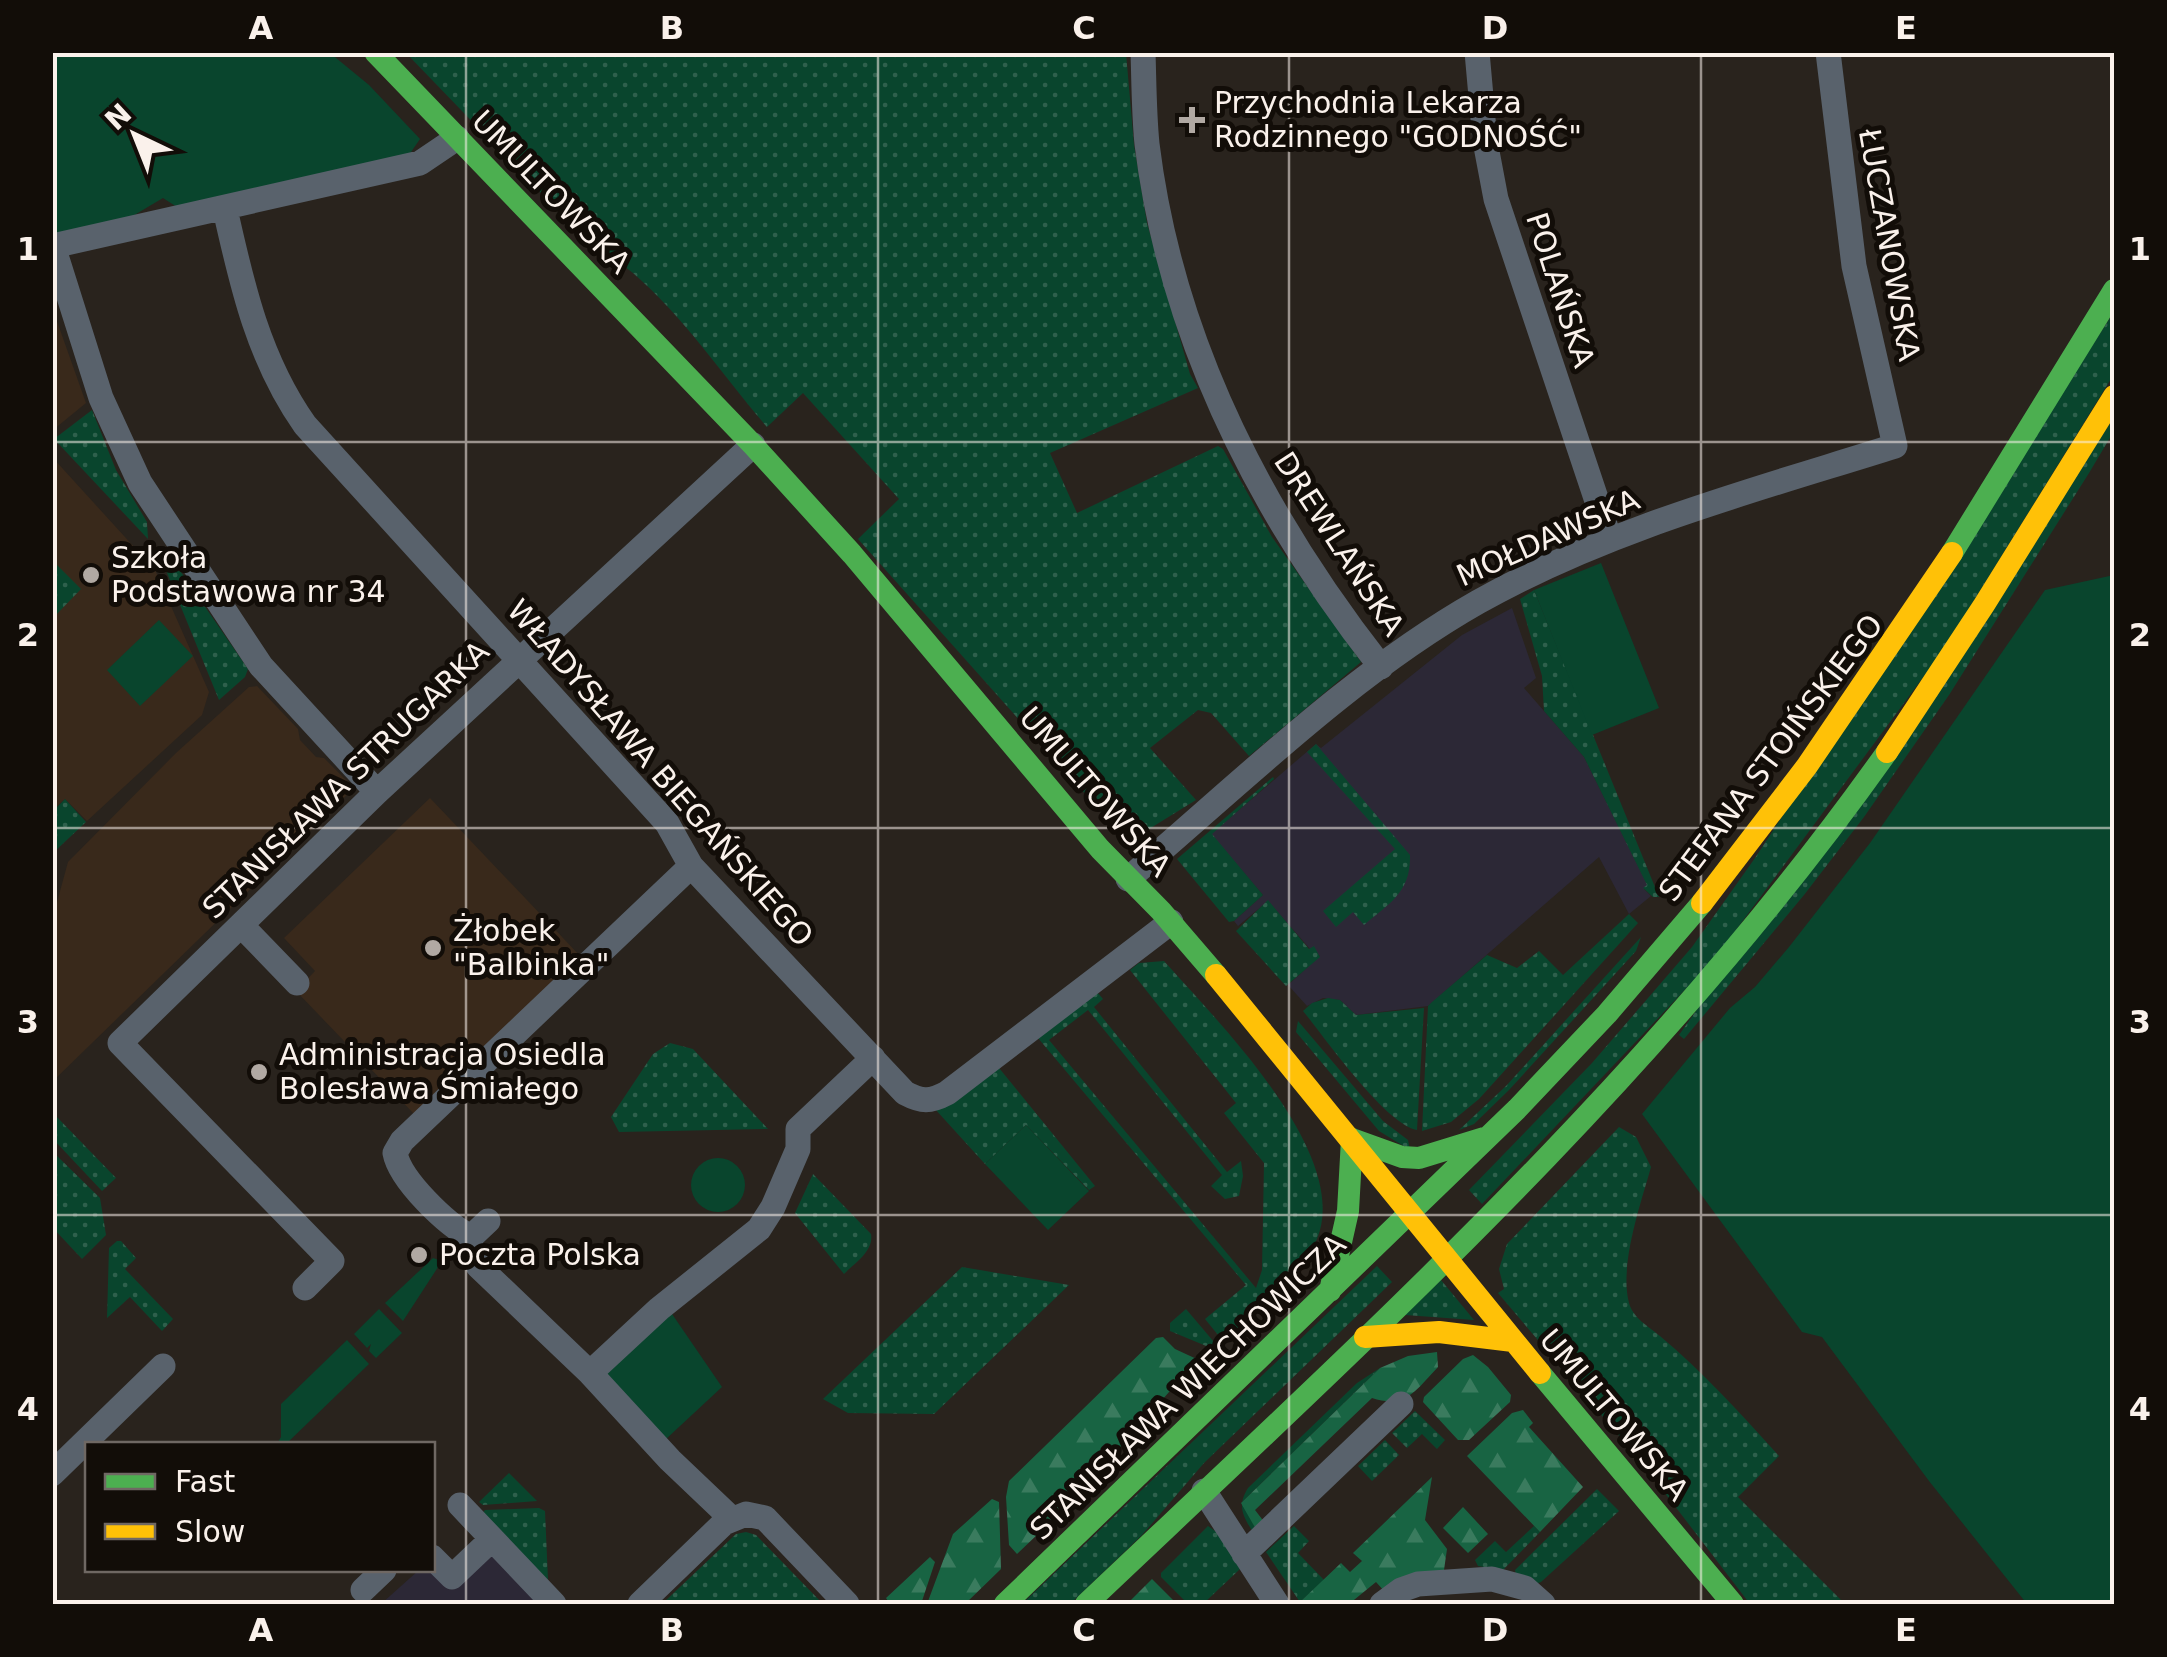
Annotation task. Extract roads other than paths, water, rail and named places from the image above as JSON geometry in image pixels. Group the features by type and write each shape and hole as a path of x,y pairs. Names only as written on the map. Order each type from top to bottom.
{"street":[{"name":"UMULTOWSKA","path":"375,52 852,554 1128,879 1170,922 1733,1604"},
{"name":"DREWLAŃSKA","path":"1142,52 1147,144 1165,243 1212,391 1278,520 1382,667"},
{"name":"POLAŃSKA","path":"1477,52 1485,141 1496,199 1610,540"},
{"name":"ŁUCZANOWSKA","path":"1828,52 1849,239 1895,446"},
{"path":"377,792 261,666 140,483 101,398 52,246 420,163 457,138"},
{"name":"WŁADYSŁAWA BIEGAŃSKIEGO","path":"224,209 262,350 281,392 305,426 667,823 691,866 906,1093 918,1100 932,1101 1170,922"},
{"name":"STEFANA STOIŃSKIEGO","path":"1413,1214 1490,1137 1670,942 1790,792 1919,606 2114,290"},
{"path":"1086,1604 1448,1257 1602,1103 1746,938 1825,839 1942,672 2114,396"},
{"name":"STANISŁAWA STRUGARKA","path":"305,1288 332,1262 120,1043 377,792 753,446"},
{"name":"MOŁDAWSKA","path":"1128,879 1382,667 1477,602 1610,540 1895,446"},
{"path":"691,866 402,1140 396,1153 404,1178 458,1231 480,1229 470,1247 478,1266 590,1373 670,1460 731,1518"},
{"path":"242,925 297,983"},
{"path":"590,1373 659,1309 759,1229 798,1150 798,1129 873,1058"},
{"path":"1330,1291 1348,1211 1352,1139 1402,1157 1419,1158 1490,1137"},
{"name":"STANISŁAWA WIECHOWICZA","path":"1006,1604 1413,1214"},
{"path":"1364,1337 1448,1330 1513,1341"},
{"path":"85,1442 164,1366"},
{"path":"1244,1554 1401,1404"},
{"path":"52,1474 85,1442"},
{"path":"1204,1492 1277,1604"},
{"path":"460,1505 554,1604"},
{"path":"640,1604 731,1518 746,1514 764,1518 847,1604"},
{"path":"435,1560 452,1577 492,1539"},
{"path":"363,1590 382,1572"},
{"path":"1382,1604 1401,1590 1418,1584 1500,1579 1526,1588 1543,1604"}],"place":[{"name":"Przychodnia Lekarza Rodzinnego \"GODNOŚĆ\"","path":"1192,120"},
{"name":"Szkoła Podstawowa nr 34","path":"91,575"},
{"name":"Żłobek \"Balbinka\"","path":"433,948"},
{"name":"Administracja Osiedla Bolesława Śmiałego","path":"259,1072"},
{"name":"Poczta Polska","path":"419,1255"}]}
